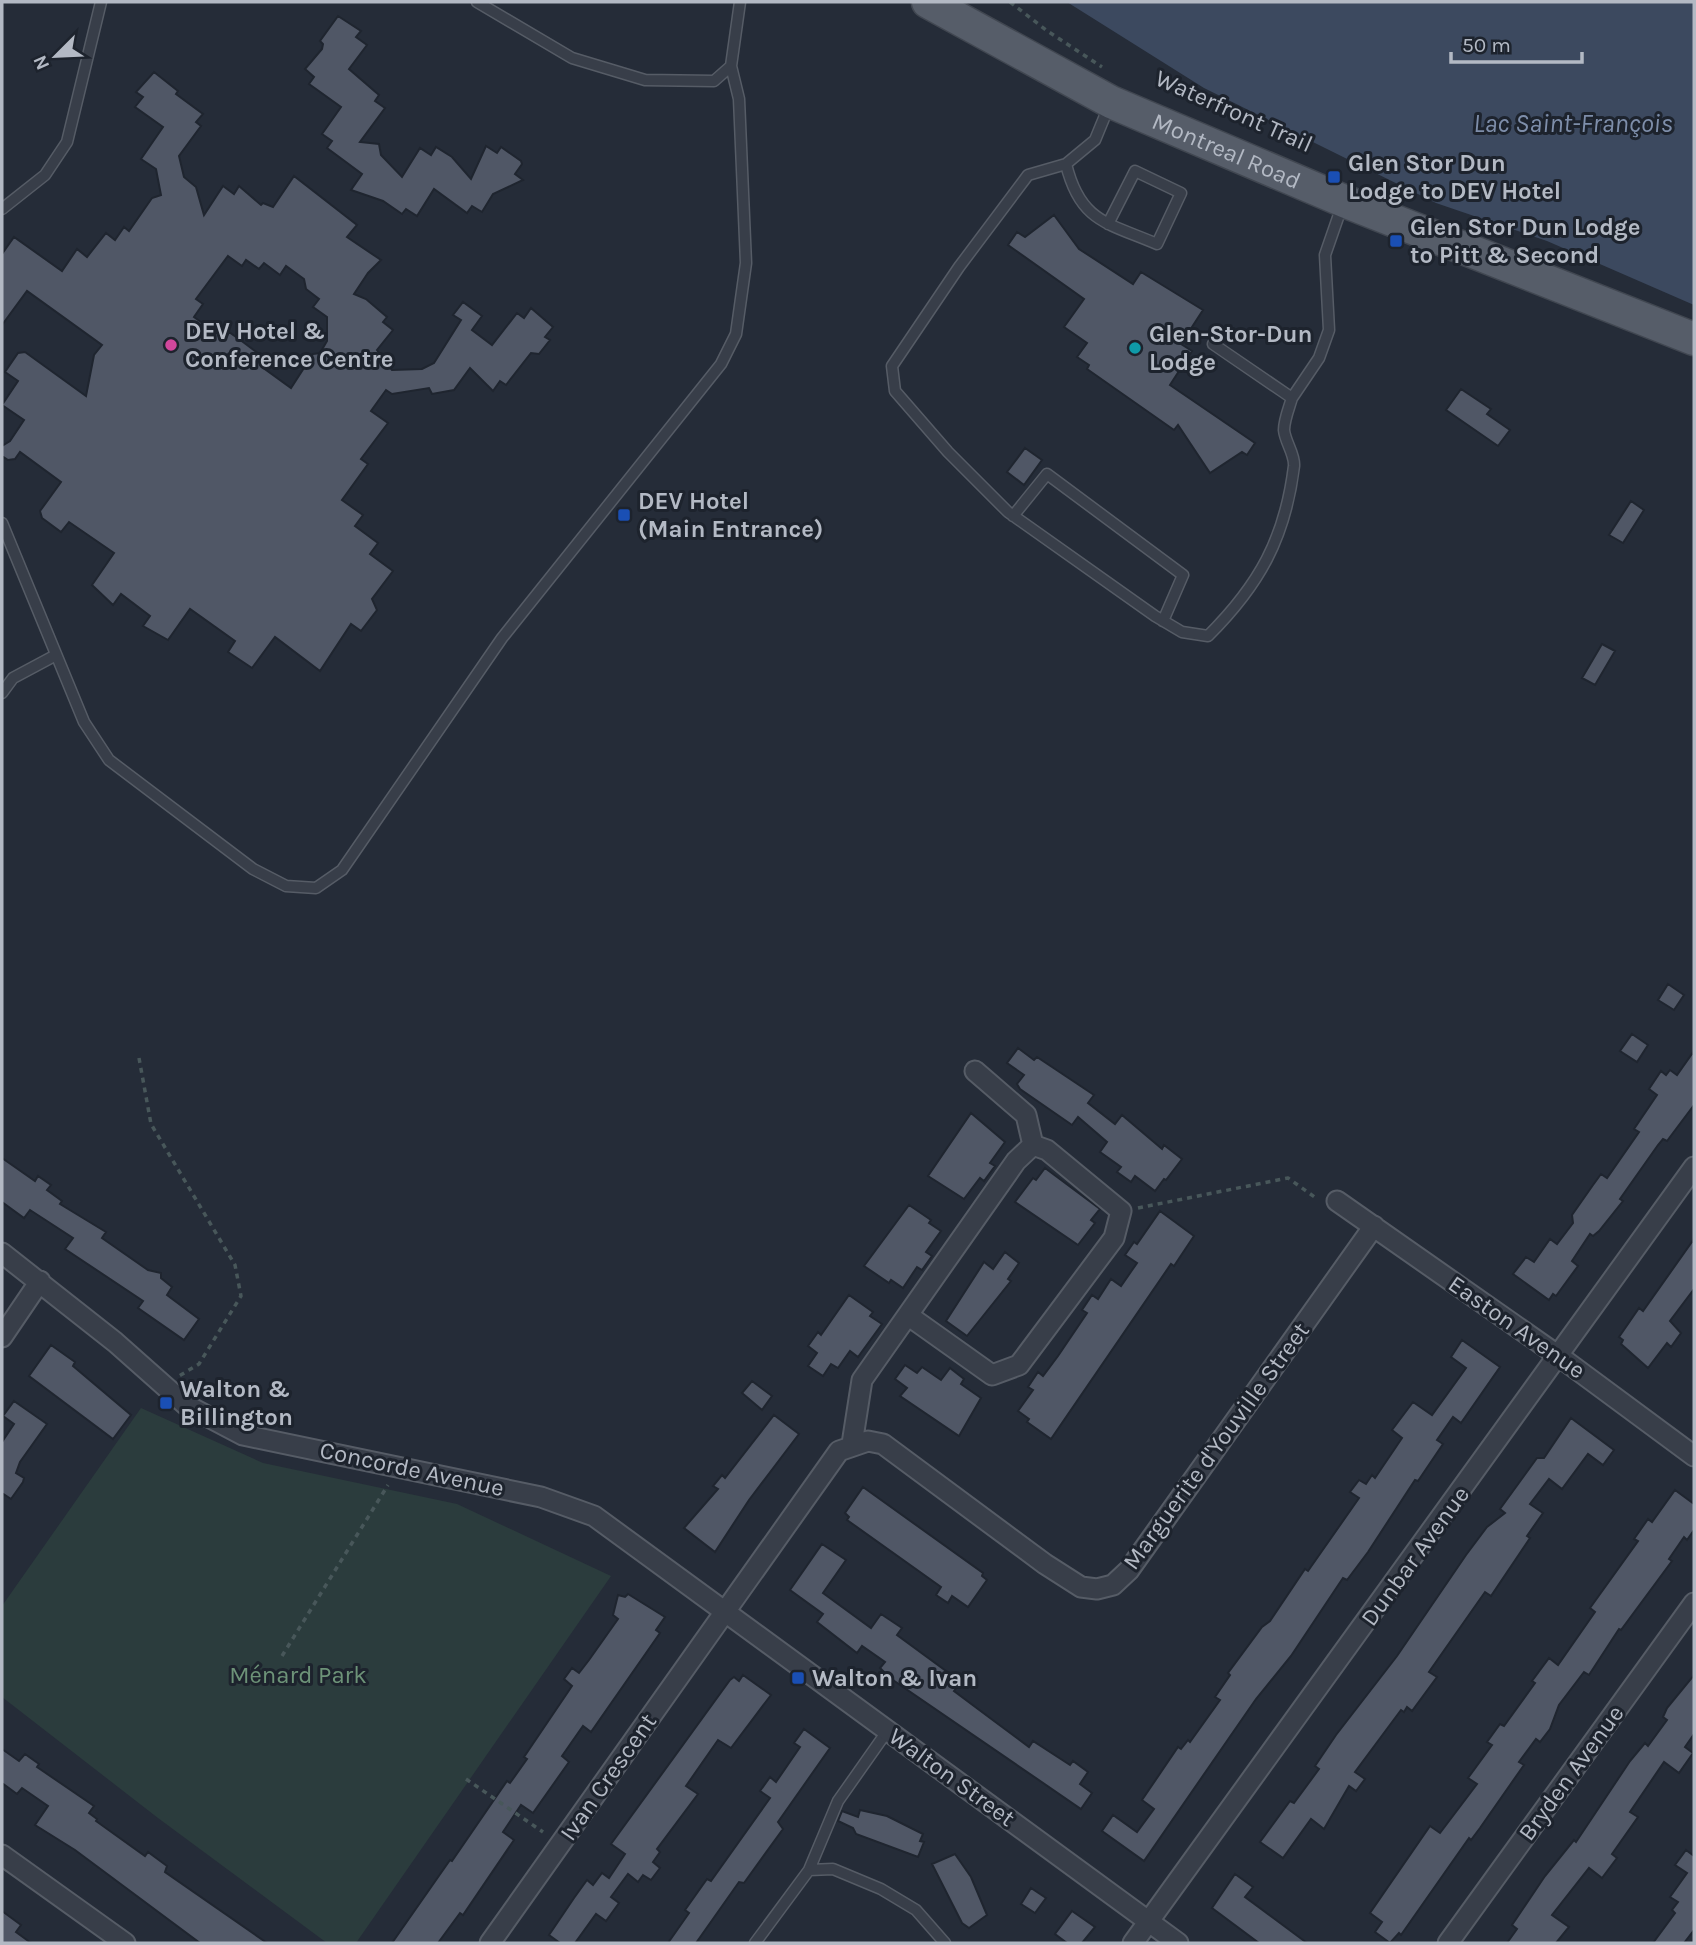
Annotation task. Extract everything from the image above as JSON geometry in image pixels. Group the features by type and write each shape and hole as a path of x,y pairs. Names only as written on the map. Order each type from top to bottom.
{"main road":[{"name":"Montreal Road","path":"929,2 1039,62 1112,88 1344,201 1694,338"},
{"name":"Montreal Road","path":"963,2 1039,62"}],"street":[{"path":"975,1071 1027,1115 1034,1145"},
{"path":"909,1316 992,1375 1019,1365 1114,1238 1121,1211 1046,1150 1034,1145"},
{"path":"726,1611 830,1461 839,1451 852,1444 862,1380 1016,1161 1034,1145"},
{"name":"Dunbar Avenue","path":"1133,1943 1560,1357 1694,1167"},
{"name":"Easton Avenue","path":"1337,1201 1560,1357 1694,1456"},
{"name":"Marguerite d'Youville Street","path":"852,1444 868,1441 883,1444 1045,1564 1081,1587 1097,1589 1114,1585 1129,1570 1374,1226"},
{"name":"Concorde Avenue","path":"2,1253 40,1281 187,1405 243,1435 541,1497 594,1516 726,1611"},
{"path":"2,1337 40,1281"},
{"name":"Bryden Avenue","path":"1448,1943 1694,1603"},
{"name":"Walton Street","path":"726,1611 1178,1943"},
{"name":"Ivan Crescent","path":"490,1943 726,1611"},
{"path":"2,1855 125,1943"}],"lane":[{"path":"2,209 45,175 67,142 101,2"},
{"path":"477,2 572,58 645,80 715,81 730,66"},
{"path":"2,523 84,722 109,760 253,869 286,886 316,888 342,870 502,638 721,364 737,334 746,263 739,99 730,66 740,2"},
{"path":"1112,88 1096,140 1066,164 1028,175 959,267 892,366 895,391 948,452 1013,516 1182,632 1208,636 1238,607 1265,569 1282,520 1294,463 1284,429 1292,398 1320,358 1329,330 1325,256 1344,201"},
{"path":"1066,164 1072,188 1096,219 1108,224 1157,244 1181,193 1135,171 1108,224"},
{"path":"1213,344 1292,398"},
{"path":"1013,516 1047,474 1183,575 1163,621"},
{"path":"2,693 13,678 56,655"},
{"path":"755,1943 809,1870 838,1801 888,1730"},
{"path":"809,1870 833,1869 881,1889 916,1910 945,1943"}],"path":[{"path":"1010,2 1112,88"},
{"path":"139,1058 152,1124 235,1265 241,1296 199,1364 180,1376"},
{"path":"1121,1211 1288,1178 1316,1198"},
{"path":"282,1656 388,1485"},
{"path":"466,1779 543,1832"}],"green space":[{"name":"Ménard Park","path":"141,1408 263,1463 457,1504 611,1576 356,1943 327,1943 158,1818 2,1697 2,1606"}],"water":[{"name":"Lac Saint-François","path":"1067,2 1694,2 1694,305 1547,241 1436,203 1204,88"}],"building":[{"path":"338,16 361,31 356,37 367,45 349,69 379,95 375,101 385,108 360,142 379,144 381,155 402,177 420,148 431,155 436,147 452,157 471,179 486,146 497,153 501,147 521,161 522,164 515,174 523,180 493,194 482,212 472,206 467,213 434,189 417,216 406,209 402,214 383,201 351,190 362,174 327,148 332,141 322,134 341,107 309,84 314,77 305,69 322,49 323,44 320,41"},
{"name":"DEV Hotel & Conference Centre","path":"154,72 178,91 176,94 203,114 196,122 201,126 179,156 184,177 196,187 204,215 223,186 234,194 239,186 261,205 263,203 273,207 294,176 357,225 347,237 381,260 354,294 366,299 387,317 383,322 393,330 377,350 392,370 422,369 434,363 461,320 453,315 463,302 482,316 472,330 492,345 517,313 524,318 531,308 553,327 545,337 550,340 539,354 531,353 506,385 500,381 493,391 470,368 454,390 432,394 429,388 392,394 386,390 371,411 388,423 361,459 368,464 342,500 363,515 355,526 378,543 370,554 393,571 372,599 377,610 361,631 351,624 320,671 275,637 252,668 228,652 235,641 190,609 168,640 143,626 150,616 121,594 113,605 92,585 114,553 69,522 61,532 42,518 40,511 61,482 20,452 15,459 8,460 2,456 2,446 10,441 24,420 2,405 18,381 5,372 18,353 25,352 86,396 94,355 102,345 27,291 2,325 2,254 14,237 62,271 77,249 87,257 106,233 115,240 124,227 129,231 152,198 161,195 156,169 141,159 163,127 135,107 143,97 136,92","holes":["228,256 242,266 246,260 259,269 264,263 280,275 286,266 304,279 306,289 319,299 313,307 327,317 327,341 320,353 313,354 291,388 262,367 267,360 243,342 229,332 225,339 194,317 203,304 196,299"]},
{"name":"Glen-Stor-Dun Lodge","path":"1054,215 1079,249 1133,284 1141,272 1203,310 1181,344 1192,351 1170,385 1255,443 1247,455 1242,452 1210,473 1178,425 1174,430 1087,369 1089,365 1077,357 1087,343 1064,327 1084,299 1008,245 1017,232 1025,237"},
{"path":"1461,389 1491,409 1487,414 1510,430 1498,446 1446,410"},
{"path":"1025,448 1042,460 1024,485 1007,472"},
{"path":"1631,501 1644,510 1623,543 1609,535"},
{"path":"1602,644 1615,651 1595,685 1582,678"},
{"path":"1668,984 1684,995 1674,1010 1658,1000"},
{"path":"1632,1034 1648,1045 1637,1062 1620,1051"},
{"path":"1018,1048 1034,1060 1037,1057 1094,1095 1088,1103 1115,1124 1122,1115 1162,1149 1164,1145 1182,1159 1166,1180 1164,1179 1155,1191 1135,1176 1131,1182 1117,1172 1121,1167 1100,1152 1107,1142 1078,1117 1072,1125 1020,1089 1017,1084 1024,1075 1007,1063"},
{"path":"1694,1051 1694,1105 1667,1141 1663,1139 1658,1145 1620,1199 1623,1201 1599,1231 1593,1236 1590,1234 1572,1261 1578,1266 1556,1296 1553,1294 1549,1300 1513,1274 1526,1257 1534,1262 1550,1239 1557,1244 1573,1223 1572,1215 1601,1174 1607,1178 1639,1132 1634,1129 1657,1095 1649,1089 1661,1071 1666,1075 1670,1070 1677,1075"},
{"path":"971,1113 1005,1142 990,1163 995,1166 984,1181 980,1178 964,1199 928,1176"},
{"path":"2,1158 35,1181 38,1176 51,1185 47,1190 62,1201 60,1204 106,1232 102,1238 148,1270 161,1273 161,1278 172,1287 167,1295 199,1319 184,1340 138,1308 143,1301 65,1249 73,1238 30,1210 24,1218 2,1202"},
{"path":"1045,1168 1100,1209 1091,1220 1095,1223 1078,1245 1015,1202 1033,1178 1036,1180"},
{"path":"909,1205 931,1220 929,1223 941,1231 926,1252 932,1256 922,1270 917,1267 903,1288 891,1280 889,1283 864,1266"},
{"path":"1160,1211 1194,1236 1174,1266 1171,1264 1051,1439 1027,1422 1029,1419 1018,1411 1033,1390 1028,1387 1038,1372 1043,1376 1058,1356 1087,1313 1082,1310 1092,1295 1098,1299 1111,1279 1121,1286 1137,1263 1125,1255 1134,1242 1137,1244"},
{"path":"1694,1239 1694,1289 1670,1321 1681,1333 1671,1347 1667,1343 1648,1368 1621,1344 1623,1340 1619,1337 1639,1308 1643,1311"},
{"path":"1005,1252 1019,1263 1008,1279 1011,1281 967,1336 946,1321 984,1262 993,1269"},
{"path":"849,1295 873,1312 870,1316 882,1324 858,1357 850,1351 838,1368 831,1364 823,1376 808,1366 817,1353 808,1346 818,1332 821,1335"},
{"path":"1462,1340 1500,1367 1461,1423 1453,1417 1437,1440 1443,1444 1418,1481 1415,1480 1347,1580 1343,1578 1291,1656 1256,1699 1144,1861 1102,1831 1113,1815 1137,1832 1154,1809 1142,1800 1178,1747 1181,1749 1188,1740 1190,1742 1220,1700 1215,1697 1230,1675 1228,1673 1262,1627 1270,1621 1305,1569 1308,1571 1359,1498 1350,1492 1359,1480 1366,1484 1372,1475 1375,1478 1402,1438 1392,1430 1413,1402 1432,1415 1466,1368 1451,1357"},
{"path":"51,1345 75,1362 73,1366 131,1415 113,1439 29,1376"},
{"path":"905,1365 917,1373 922,1367 941,1380 950,1368 964,1379 961,1384 981,1398 959,1436 900,1396 907,1388 895,1379"},
{"path":"752,1381 772,1396 762,1410 742,1393"},
{"path":"14,1401 47,1424 20,1462 16,1473 24,1478 11,1499 2,1493 2,1442 14,1424 3,1416"},
{"path":"774,1415 799,1434 749,1500 715,1552 684,1528 718,1489 713,1486 722,1475 725,1478"},
{"path":"1571,1418 1614,1450 1603,1465 1588,1454 1562,1489 1549,1479 1530,1504 1543,1513 1527,1536 1530,1538 1491,1596 1485,1592 1429,1672 1437,1677 1412,1711 1407,1707 1404,1712 1401,1710 1355,1772 1365,1779 1356,1791 1349,1786 1324,1829 1311,1819 1283,1858 1260,1842 1290,1801 1294,1803 1319,1769 1315,1766 1336,1735 1397,1656 1487,1527 1505,1513 1500,1509 1537,1458 1544,1458"},
{"path":"863,1487 983,1573 982,1576 987,1580 968,1607 952,1596 948,1603 936,1595 941,1587 847,1520 849,1517 845,1513"},
{"path":"1675,1490 1694,1504 1694,1530 1687,1540 1684,1537 1669,1559 1672,1561 1621,1630 1619,1629 1589,1675 1584,1672 1559,1705 1550,1729 1540,1742 1536,1739 1519,1762 1524,1765 1480,1828 1471,1840 1469,1838 1401,1935 1399,1933 1390,1943 1375,1932 1382,1922 1370,1913 1430,1826 1440,1833 1477,1784 1468,1778 1492,1745 1487,1742 1500,1724 1504,1726 1535,1683 1532,1681 1549,1658 1558,1665 1595,1612 1590,1608 1638,1541 1634,1539 1648,1519 1652,1522"},
{"path":"822,1544 846,1560 823,1593 871,1628 881,1614 902,1628 897,1635 961,1682 954,1691 1029,1747 1033,1741 1070,1765 1073,1761 1088,1772 1080,1784 1092,1793 1081,1809 890,1678 880,1668 885,1662 862,1646 857,1653 817,1622 823,1614 790,1590"},
{"path":"628,1594 665,1617 656,1630 660,1633 591,1732 583,1726 562,1756 569,1762 533,1813 521,1805 503,1832 514,1840 463,1915 460,1913 438,1943 392,1943 507,1781 510,1783 527,1759 524,1757 572,1686 564,1679 572,1668 579,1673 589,1660 618,1619 613,1615 618,1595 625,1597"},
{"path":"743,1675 771,1695 731,1748 718,1740 686,1786 698,1794 657,1849 660,1852 653,1862 660,1868 651,1880 643,1875 638,1882 628,1874 611,1897 619,1903 606,1921 596,1914 575,1943 560,1943 549,1935 574,1898 587,1880 593,1885 602,1873 609,1878 625,1854 611,1844 730,1680 734,1677 739,1681"},
{"path":"1694,1675 1694,1734 1685,1747 1693,1753 1679,1773 1664,1762 1630,1812 1638,1817 1612,1854 1617,1858 1602,1878 1589,1868 1552,1915 1569,1927 1556,1943 1507,1943 1517,1929 1512,1925 1545,1876 1574,1840 1576,1842 1630,1761 1645,1743 1648,1746 1667,1720 1663,1717 1667,1708"},
{"path":"804,1729 830,1748 778,1822 783,1829 744,1883 739,1882 696,1943 668,1943 689,1913 685,1910 707,1879 711,1881 770,1798 760,1791 770,1777 776,1782 800,1747 794,1743"},
{"path":"2,1749 19,1761 25,1754 39,1764 37,1767 94,1806 89,1813 96,1821 145,1856 148,1852 167,1866 165,1872 267,1943 200,1943 75,1850 35,1825 48,1806 22,1788 17,1794 2,1783"},
{"path":"860,1810 887,1816 923,1834 920,1841 924,1842 918,1857 856,1834 853,1828 838,1821 842,1811 858,1817"},
{"path":"1686,1850 1694,1856 1694,1930 1684,1943 1653,1943 1675,1913 1672,1910 1678,1902 1670,1897 1687,1873 1675,1865"},
{"path":"955,1854 971,1877 987,1915 969,1928 962,1923 932,1864"},
{"path":"1235,1874 1253,1887 1245,1897 1307,1943 1259,1943 1212,1908"},
{"path":"1031,1888 1046,1898 1035,1913 1021,1904"},
{"path":"2,1911 21,1925 16,1932 31,1943 2,1943"},
{"path":"1072,1911 1095,1927 1082,1943 1067,1943 1055,1934"}],"place":[{"name":"Glen Stor Dun Lodge to DEV Hotel","path":"1334,177"},
{"name":"Glen Stor Dun Lodge to Pitt & Second","path":"1396,241"},
{"name":"DEV Hotel & Conference Centre","path":"171,345"},
{"name":"Glen-Stor-Dun Lodge","path":"1135,348"},
{"name":"DEV Hotel (Main Entrance)","path":"624,515"},
{"name":"Walton & Billington","path":"166,1403"},
{"name":"Walton & Ivan","path":"798,1678"}]}
